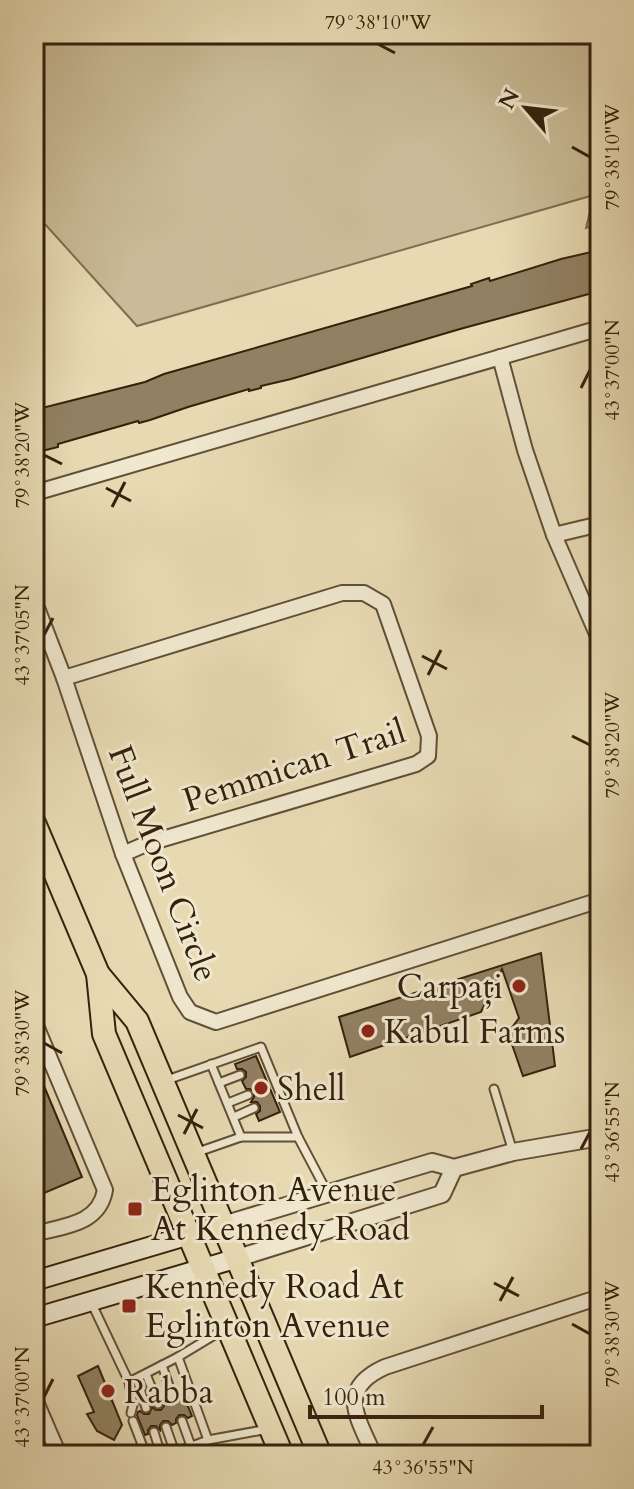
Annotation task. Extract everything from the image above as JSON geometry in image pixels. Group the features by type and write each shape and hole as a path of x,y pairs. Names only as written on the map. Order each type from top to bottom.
{"main road":[{"path":"34,823 98,974 137,1021 320,1455"},
{"path":"98,974 104,1034 282,1455"},
{"path":"36,1280 223,1225"},
{"path":"34,1318 238,1258"}],"street":[{"path":"34,495 600,328"},
{"path":"500,357 525,450 554,535 600,641"},
{"path":"554,535 600,524"},
{"name":"Pemmican Trail","path":"64,678 342,593 364,593 383,604 429,736 428,756 416,764 146,844 123,854"},
{"name":"Full Moon Circle","path":"34,600 64,678 123,854 180,997 190,1012 216,1022 600,900"},
{"path":"34,1021 105,1190 100,1207 91,1217 34,1234"},
{"path":"223,1225 432,1162 454,1168 513,1152 600,1137"},
{"path":"238,1258 442,1194 454,1168"},
{"path":"374,1455 354,1407 358,1386 371,1373 600,1297"},
{"path":"34,1397 59,1455"}],"lane":[{"path":"163,1081 261,1047 273,1084 328,1193"},
{"path":"211,1064 241,1137"},
{"path":"219,1083 240,1075"},
{"path":"494,1089 513,1152"},
{"path":"228,1103 248,1095"},
{"path":"234,1117 254,1108"},
{"path":"193,1153 241,1137 298,1137"},
{"path":"91,1302 146,1408"},
{"path":"133,1380 227,1327"},
{"path":"178,1357 208,1440"},
{"path":"162,1365 173,1398"},
{"path":"146,1374 158,1404"},
{"path":"133,1380 132,1417 146,1455"},
{"path":"182,1421 191,1446"},
{"path":"166,1427 172,1454 208,1440 271,1429"},
{"path":"154,1432 161,1455"}],"shaded area":[{"path":"34,34 600,34 600,223 586,228 594,195 137,326 34,212"}],"building":[{"path":"600,250 600,291 34,453 34,410 145,382 472,286 489,278 490,281"},
{"path":"541,953 555,1066 523,1076 508,1033 519,1018 502,969 481,1012 350,1057 339,1017"},
{"path":"256,1056 280,1112 259,1121 256,1114 260,1106 257,1102 251,1102 254,1092 246,1089 242,1081 246,1072 237,1069 235,1064"},
{"path":"34,1062 82,1177 37,1196 34,1189"},
{"path":"98,1366 122,1425 114,1440 97,1431 87,1414 94,1412 78,1376"},
{"path":"183,1394 192,1416 179,1415 172,1425 163,1421 160,1430 151,1426 145,1435 138,1412 149,1414 152,1407 161,1410 167,1400 176,1404"}],"place":[{"name":"Carpați","path":"519,986"},
{"name":"Kabul Farms","path":"368,1031"},
{"name":"Shell","path":"261,1088"},
{"name":"Eglinton Avenue At Kennedy Road","path":"135,1209"},
{"name":"Kennedy Road At Eglinton Avenue","path":"129,1306"},
{"name":"Rabba","path":"108,1391"}]}
